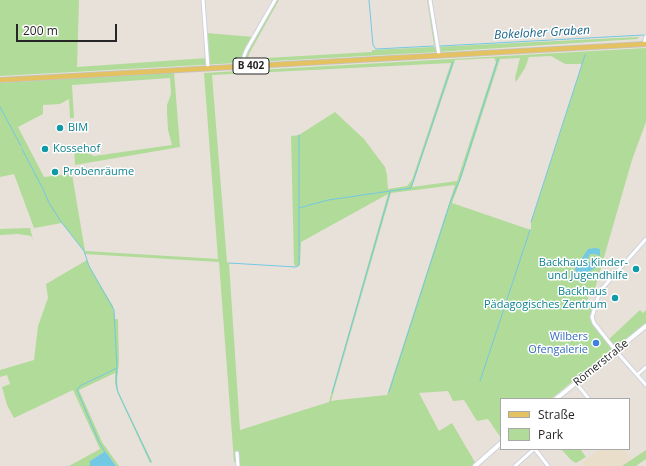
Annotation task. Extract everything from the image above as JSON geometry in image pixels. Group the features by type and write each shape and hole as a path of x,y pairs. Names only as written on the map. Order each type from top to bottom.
{"main road":[{"name":"B 402","path":"0,80 645,44"}],"street":[{"path":"203,0 208,68"},
{"path":"243,66 244,56 247,49 275,0"},
{"path":"430,0 439,55"},
{"path":"645,44 646,37"},
{"path":"646,238 600,291 592,317 594,323 616,351 646,385"},
{"name":"Römerstraße","path":"557,398 646,326"},
{"path":"637,376 646,367"},
{"path":"576,383 588,398"},
{"path":"478,465 500,444"},
{"path":"515,466 533,450"},
{"path":"535,450 548,466"},
{"path":"237,453 238,466"}],"shaded area":[{"path":"600,450 624,450 631,459 622,466 583,466 581,463"}],"green space":[{"path":"0,0 79,0 77,67 207,58 206,33 254,37 275,0 279,0 249,54 248,59 372,52 372,50 639,37 637,39 438,52 0,76"},
{"path":"427,0 432,0 439,44 434,45"},
{"path":"646,48 646,122 632,160 594,292 590,292 587,301 591,302 594,307 591,317 593,324 612,349 552,398 500,398 500,437 488,419 477,421 464,400 453,401 448,391 419,393 439,431 452,423 476,464 474,466 238,466 238,462 234,462 219,262 85,254 62,223 34,228 14,174 0,177 0,83 174,72 180,147 75,165 74,146 94,156 172,145 168,130 167,113 167,105 171,94 170,78 72,85 74,118 70,118 69,99 60,104 43,105 43,114 18,127 44,177 72,174 85,251 218,259 204,73","holes":["551,56 565,64 582,64 531,222 531,230 452,203 500,59 520,58 515,78 516,82 525,68 529,57","494,58 496,62 457,181 412,187 455,60","451,63 412,180 407,186 388,189 385,167 364,139 335,112 299,135 291,136 294,264 296,267 300,265 301,242 388,194 329,402 240,430 229,263 227,262 212,75","455,185 387,395 331,401 391,193"]},
{"path":"30,228 33,240 31,236 18,234 0,235 0,229"},
{"path":"87,260 89,266 113,306 115,319 118,319 118,392 152,462 150,463 117,392 115,373 79,390 102,442 119,466 116,466 106,452 104,452 90,461 90,466 69,466 100,449 73,390 14,418 7,405 2,387 10,384 7,375 0,377 0,370 34,360 38,326 48,298 46,284"},
{"path":"640,310 643,313 646,310 646,323 616,347 609,339"},
{"path":"562,450 581,450 586,457 576,463"},
{"path":"646,450 646,459 636,466 622,466"}],"water":[{"path":"588,249 600,249 600,256 590,254 588,258 589,262 593,263 598,257 598,264 582,277 576,273 575,268"},
{"path":"106,452 116,466 90,466 90,461"}],"waterway":[{"name":"Bokeloher Graben","path":"369,0 373,45 376,49 434,46"},
{"name":"Bokeloher Graben","path":"440,46 644,35"},
{"path":"531,222 585,55"},
{"path":"389,392 451,200 460,179 498,59"},
{"path":"299,208 328,200 411,188 453,62"},
{"path":"0,107 21,146"},
{"path":"229,263 296,267 299,265 299,135"},
{"path":"22,149 49,203 62,223 84,251 89,266 114,310 117,368 80,386 77,390 99,442 105,452"},
{"path":"332,393 390,192"},
{"path":"480,381 530,230"},
{"path":"117,369 116,384 118,392 151,462"}],"place":[{"name":"BIM","path":"60,128"},
{"name":"Kossehof","path":"45,149"},
{"name":"Probenräume","path":"55,172"},
{"name":"Backhaus Kinder- und Jugendhilfe","path":"636,269"},
{"name":"Backhaus Pädagogisches Zentrum","path":"615,298"},
{"name":"Wilbers Ofengalerie","path":"596,343"}]}
